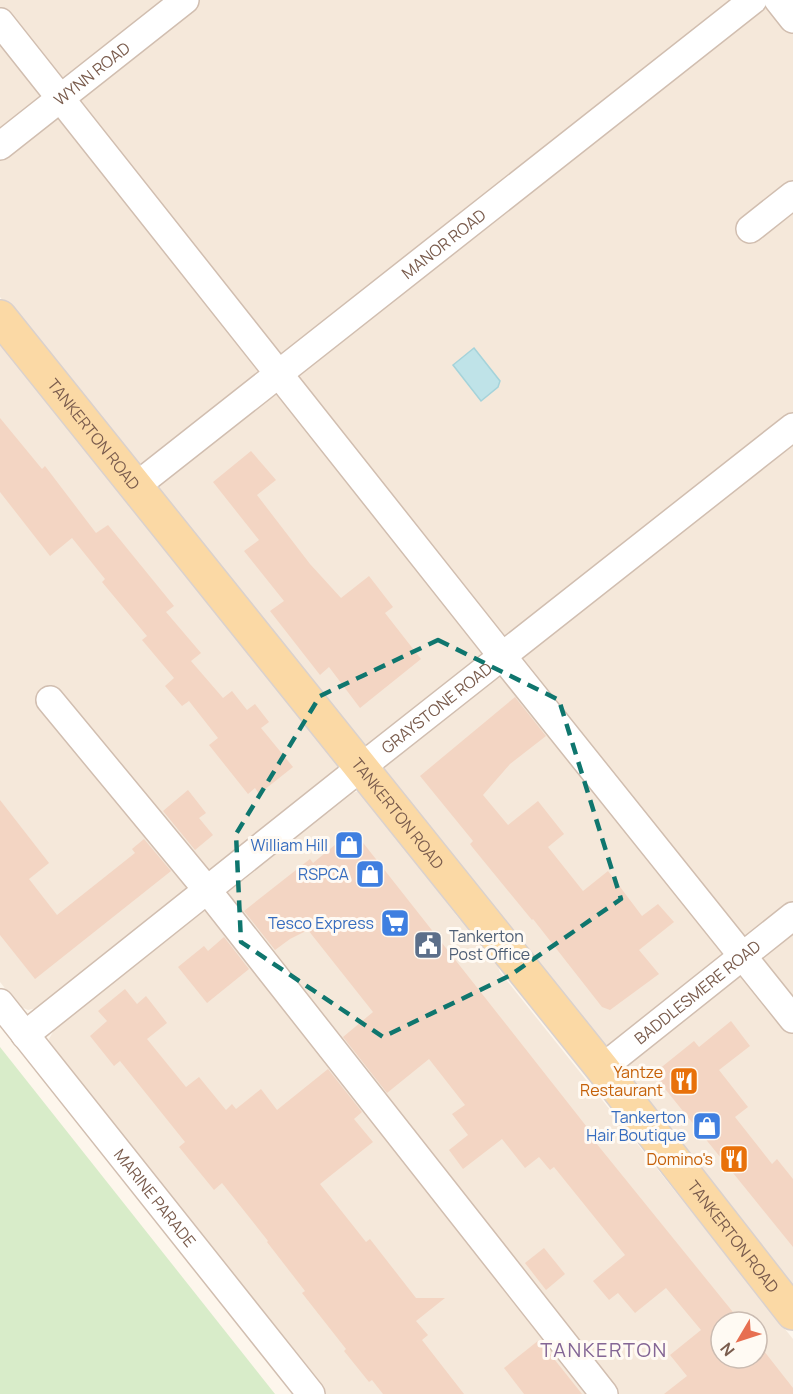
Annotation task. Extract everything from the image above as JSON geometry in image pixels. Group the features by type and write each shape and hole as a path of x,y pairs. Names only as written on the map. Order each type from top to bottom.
{"main road":[{"name":"TANKERTON ROAD","path":"0,317 602,1068 793,1313"}],"street":[{"name":"WYNN ROAD","path":"0,146 185,0"},
{"name":"MANOR ROAD","path":"135,487 753,0"},
{"path":"778,0 793,19"},
{"path":"0,22 793,1019"},
{"path":"750,229 793,195"},
{"name":"GRAYSTONE ROAD","path":"26,1035 361,767 793,427"},
{"path":"50,700 208,891 604,1394"},
{"name":"BADDLESMERE ROAD","path":"602,1068 793,916"},
{"name":"MARINE PARADE","path":"0,1003 311,1394"}],"highlighted area":[{"path":"438,640 559,700 621,899 509,976 383,1037 241,942 236,834 320,696"}],"shaded area":[{"path":"0,0 793,0 793,1289 0,297"},
{"path":"0,338 341,764 337,770 37,1008 28,1010 19,1006 0,982"},
{"path":"361,790 413,853 412,858 460,920 465,920 491,948 500,972 793,1339 793,1394 326,1394 51,1047 49,1039 54,1030 353,793"}],"green space":[{"path":"0,1047 275,1394 0,1394"}],"water":[{"path":"474,348 500,381 498,387 481,401 453,365"}],"building":[{"path":"0,418 42,469 45,466 96,533 108,525 174,606 166,612 201,653 191,661 223,698 232,691 247,710 255,704 269,722 261,728 293,767 259,794 255,788 248,794 209,745 218,738 189,701 182,706 165,686 174,678 142,640 147,636 102,582 105,579 72,538 50,556 0,492"},
{"path":"251,451 276,480 257,495 310,564 341,598 369,576 393,607 385,613 421,659 360,708 329,667 320,675 270,611 284,601 244,551 259,540 213,482"},
{"path":"515,697 546,736 510,764 483,795 508,825 538,801 564,834 548,847 583,891 608,871 642,916 658,904 674,922 639,950 659,974 610,1010 602,1007 533,919 473,848 470,844 473,841 420,776"},
{"path":"188,790 206,813 199,818 213,835 195,850 163,811"},
{"path":"0,800 49,863 29,879 57,915 135,853 132,849 144,839 171,871 35,979 0,935"},
{"path":"353,830 594,1136 592,1138 731,1310 709,1310 709,1370 769,1370 769,1357 793,1388 793,1394 664,1394 687,1376 670,1355 701,1330 666,1288 635,1313 618,1293 609,1300 593,1281 625,1255 554,1167 550,1170 539,1157 525,1168 502,1139 463,1169 449,1150 468,1135 452,1114 465,1105 429,1059 387,1093 343,1037 373,1012 308,930 275,950 244,911 310,859 313,863"},
{"path":"224,937 249,969 207,1003 178,967 204,946 208,951"},
{"path":"125,989 137,1004 146,996 167,1023 147,1039 186,1087 199,1077 226,1110 232,1104 236,1109 261,1089 277,1110 328,1069 362,1112 354,1119 373,1142 320,1184 366,1242 370,1239 416,1298 445,1298 416,1321 428,1335 422,1340 464,1394 383,1394 372,1380 369,1382 302,1293 305,1291 222,1183 214,1190 179,1147 185,1142 120,1061 114,1066 90,1036 107,1021 98,1011"},
{"path":"731,1021 750,1046 719,1070 748,1107 735,1117 772,1164 777,1159 793,1179 793,1247 653,1074 694,1041 699,1047"},
{"path":"544,1248 565,1274 546,1290 525,1263"},
{"path":"539,1340 582,1394 524,1394 504,1368"}],"place":[{"name":"William Hill","path":"349,845"},
{"name":"RSPCA","path":"370,874"},
{"name":"Tesco Express","path":"395,923"},
{"name":"Tankerton Post Office","path":"428,945"},
{"name":"Yantze Restaurant","path":"684,1081"},
{"name":"Tankerton Hair Boutique","path":"707,1126"},
{"name":"Domino's","path":"734,1159"}],"district":[{"name":"TANKERTON","path":"604,1349"}]}
